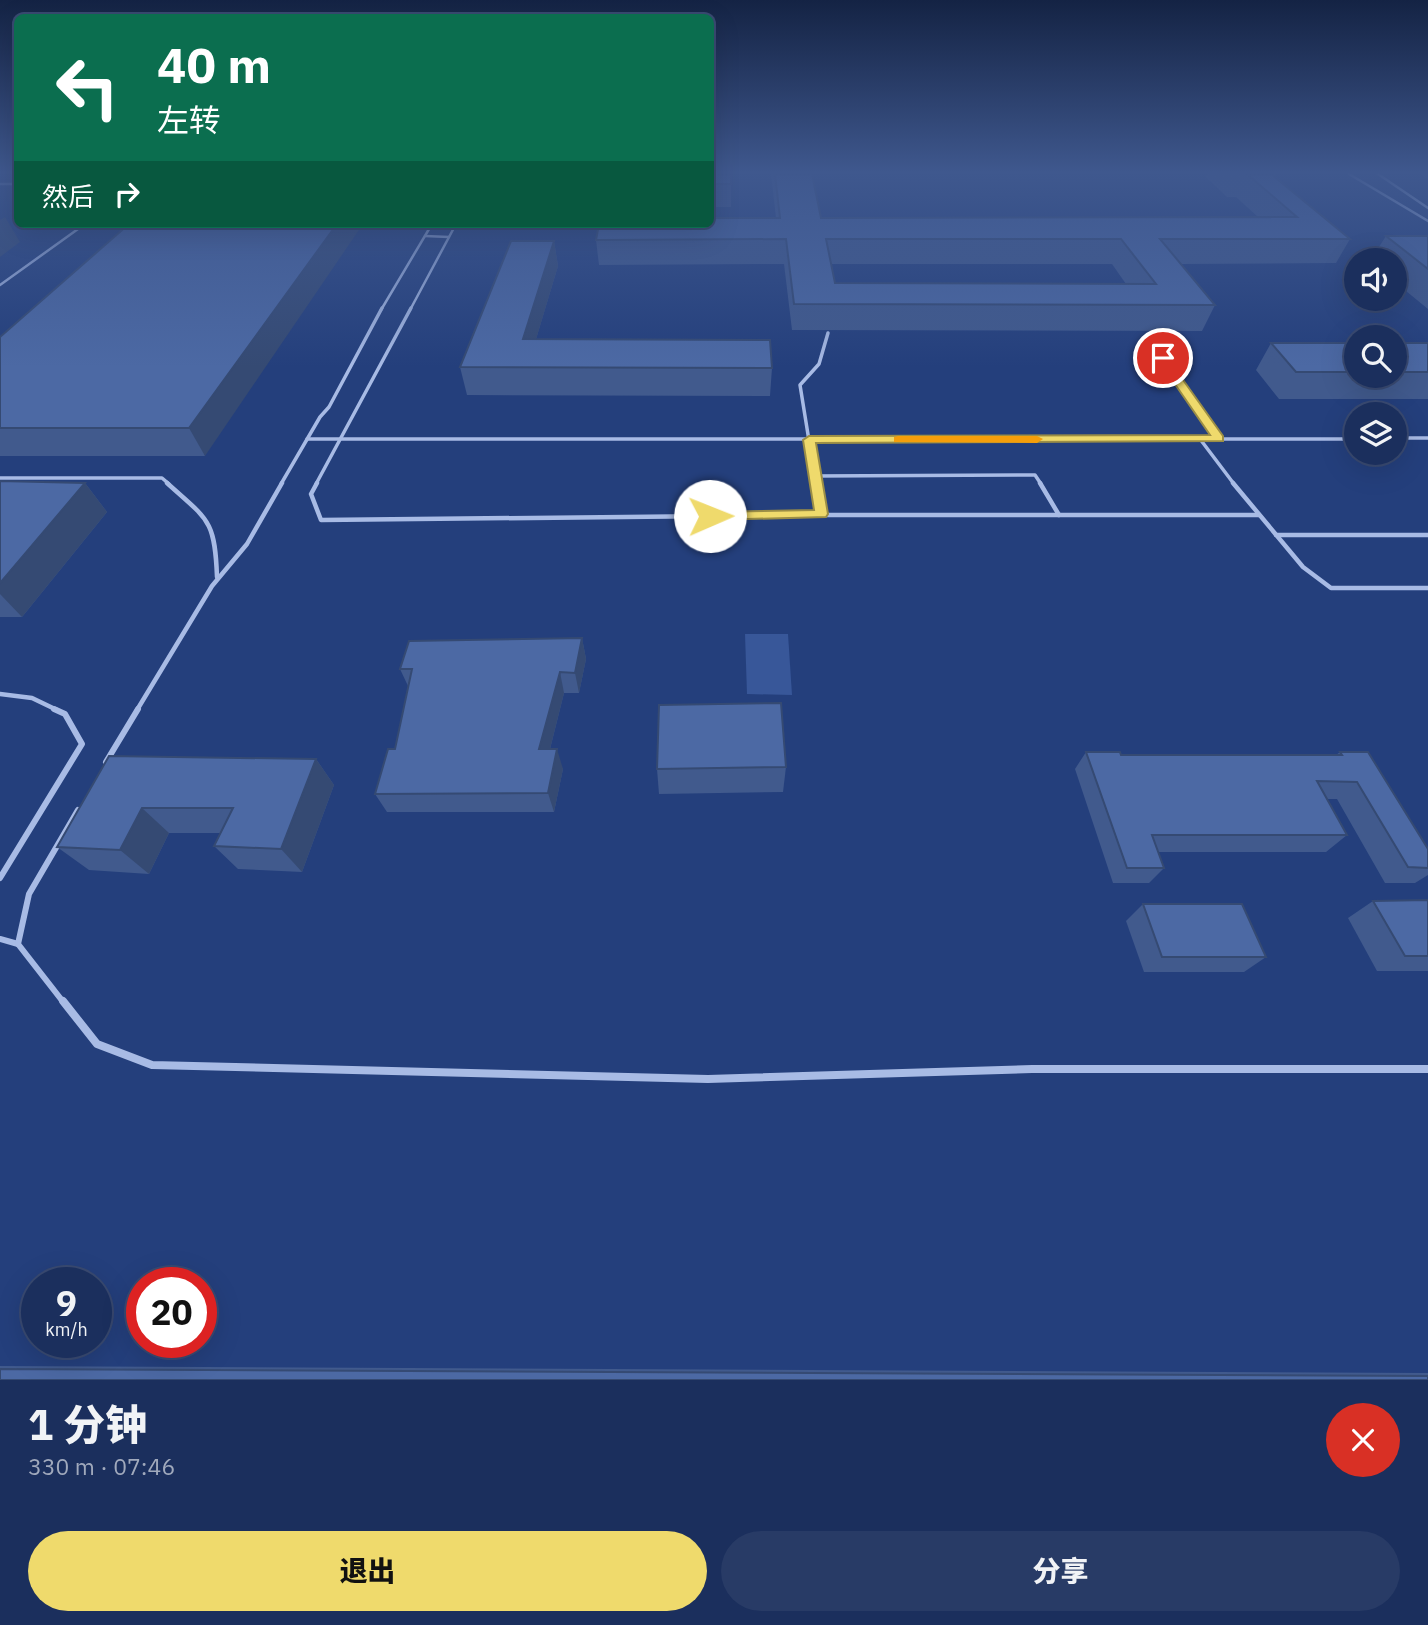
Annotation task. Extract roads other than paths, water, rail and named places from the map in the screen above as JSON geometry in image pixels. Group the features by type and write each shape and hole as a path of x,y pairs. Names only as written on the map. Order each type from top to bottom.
{"lane":[{"path":"0,285 65,238"},
{"path":"98,775 217,577 247,544 307,439 329,407 371,326 424,238"},
{"path":"448,238 311,494 321,520 821,514 1259,515"},
{"path":"821,514 800,385 819,364 828,333"},
{"path":"1149,338 1219,439"},
{"path":"1407,439 1428,438"},
{"path":"307,439 1344,439"},
{"path":"1200,439 1276,535 1311,575 1328,588 1428,588"},
{"path":"815,476 1035,475 1059,515"},
{"path":"0,478 163,478 208,520 216,541 217,577"},
{"path":"1276,535 1428,535"},
{"path":"0,694 32,698 65,713 82,744 0,878"},
{"path":"18,944 29,894 84,799"},
{"path":"0,939 18,944 97,1044 152,1065 708,1079 1032,1069 1428,1069"}]}
